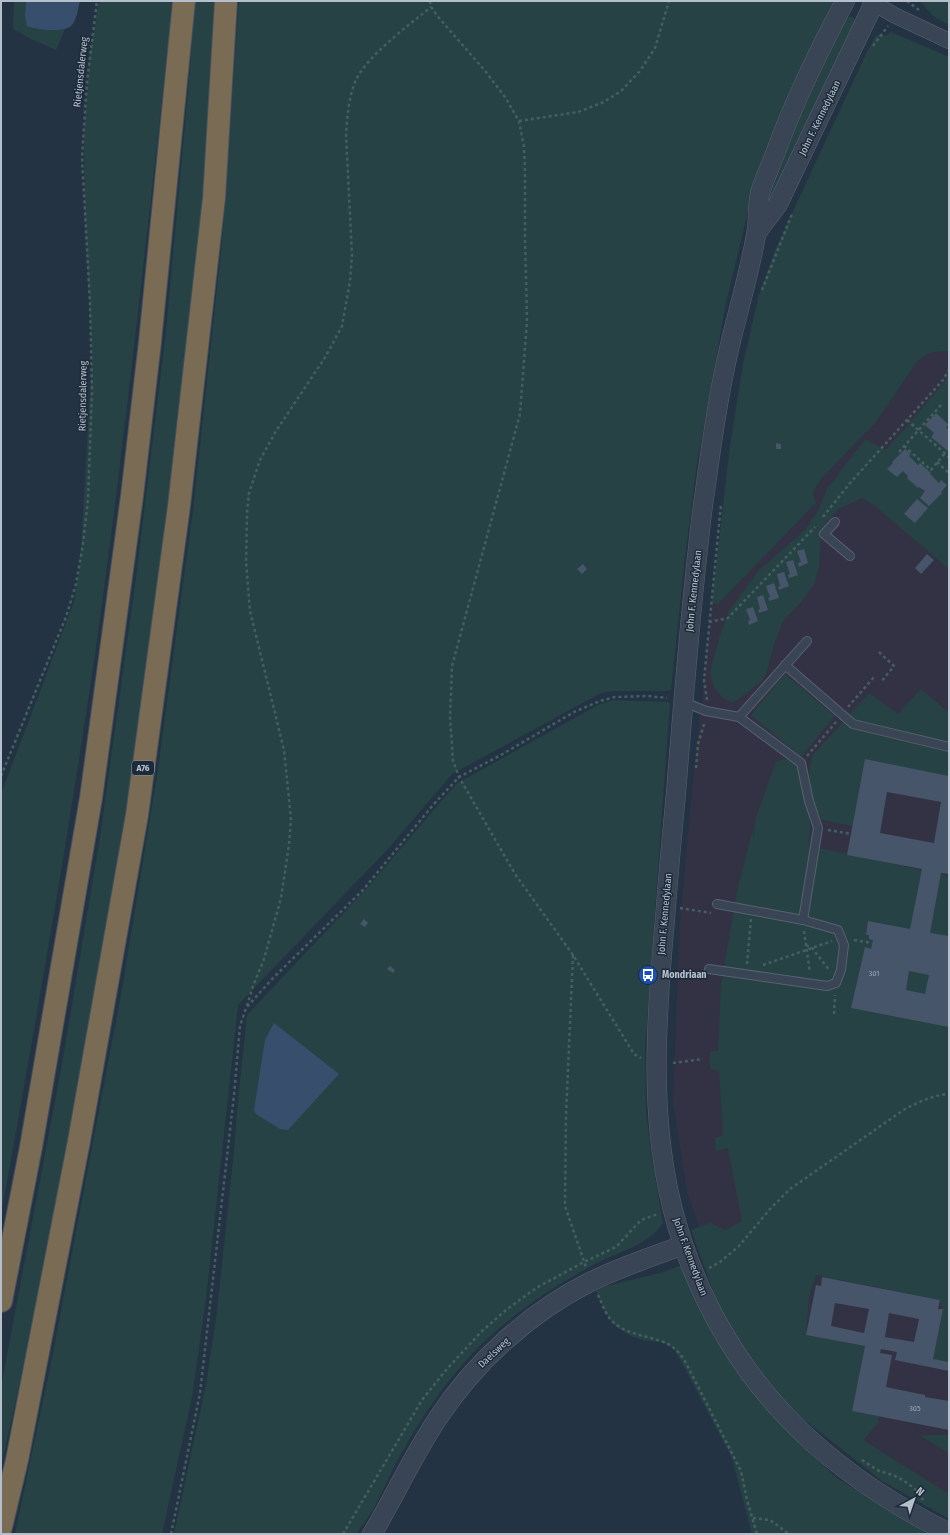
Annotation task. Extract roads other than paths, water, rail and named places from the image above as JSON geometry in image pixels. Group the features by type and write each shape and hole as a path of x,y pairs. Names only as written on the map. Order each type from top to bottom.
{"highway":[{"path":"1,1301 31,1147 91,798 139,435 165,201 184,1"},
{"name":"A76","path":"1,1527 17,1460 78,1141 137,815 179,506 214,198 226,1"}],"street":[{"name":"John F. Kennedylaan","path":"845,1 787,120 759,196 757,232 726,364 704,495 684,702 676,905 659,980 656,1064 657,1106 664,1165 673,1210 683,1245 704,1295 724,1334 742,1364 780,1412 824,1454 868,1487 904,1510 949,1533"},
{"name":"John F. Kennedylaan","path":"757,232 778,204 873,2"},
{"path":"873,2 894,15 949,41"},
{"name":"Daelsweg","path":"372,1534 438,1418 454,1394 493,1352 537,1316 579,1288 614,1272 683,1245"}],"lane":[{"path":"835,522 824,534 850,556"},
{"path":"739,717 807,641"},
{"path":"785,665 853,724 949,746"},
{"path":"684,702 706,711 739,717 801,763 809,801 818,828 803,920"},
{"path":"709,969 747,972 827,986 836,983 841,970 844,945 838,930 803,920 718,904"}],"place":[{"name":"Mondriaan","path":"648,975"}]}
